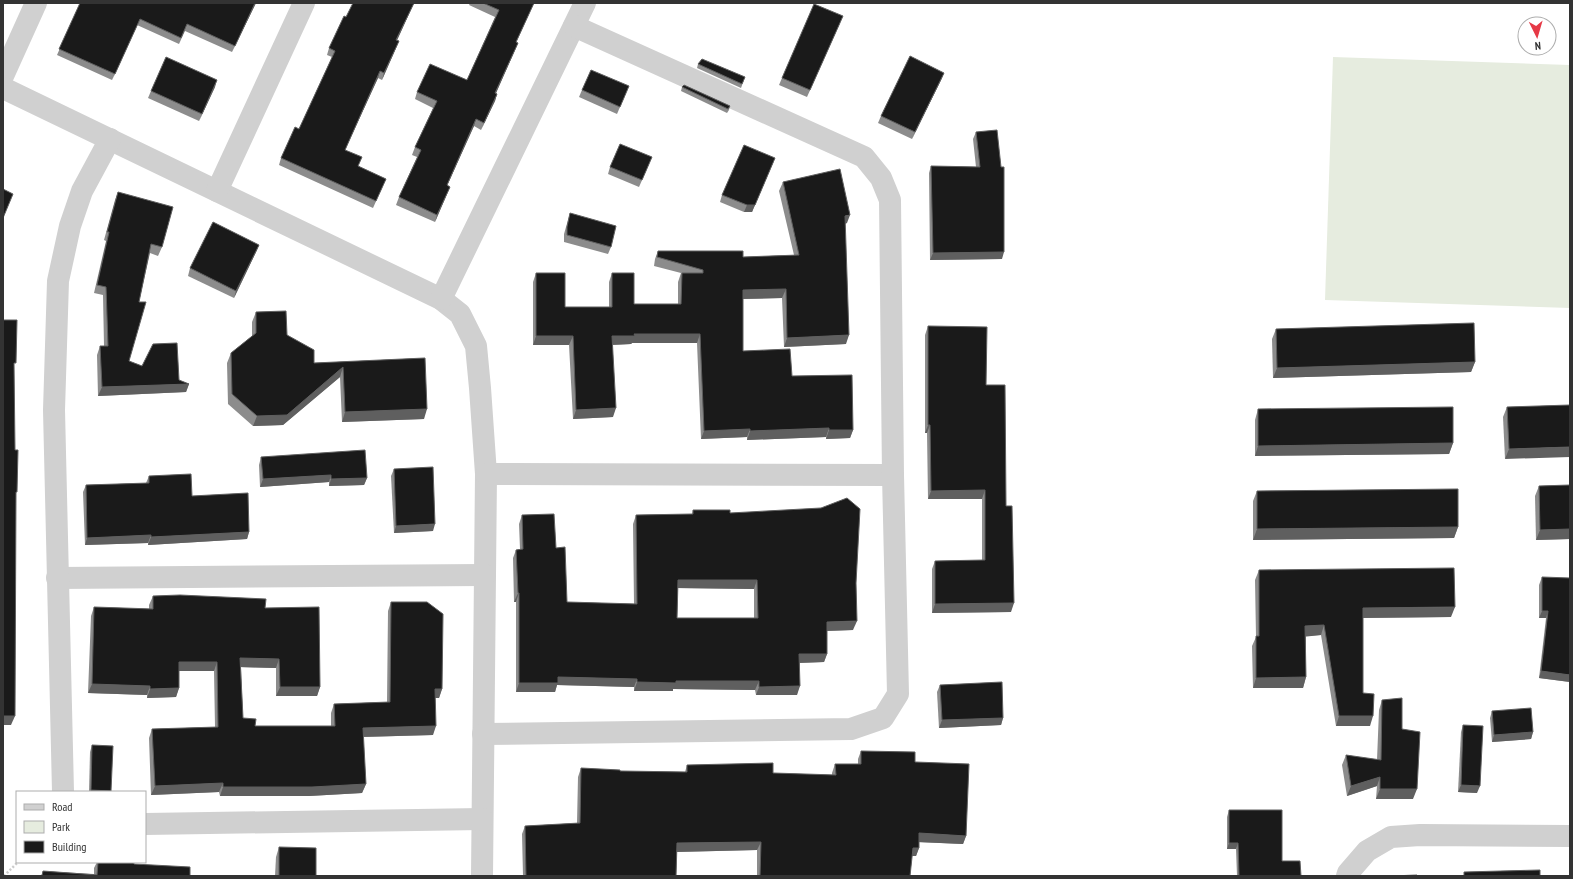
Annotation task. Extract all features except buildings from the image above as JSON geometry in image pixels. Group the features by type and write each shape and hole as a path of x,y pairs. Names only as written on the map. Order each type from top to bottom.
{"street":[{"path":"3,76 36,3"},
{"path":"217,191 304,3"},
{"path":"441,299 585,3"},
{"path":"483,734 851,729 883,718 898,694 893,475 890,200 881,178 864,156 574,26"},
{"path":"3,88 441,299 460,314 476,346 486,474 482,876"},
{"path":"63,791 54,410 58,281 70,226 82,191 110,139"},
{"path":"486,474 893,475"},
{"path":"58,578 484,575"},
{"path":"146,824 482,819"},
{"path":"1347,876 1366,851 1391,837 1420,835 1570,836"}],"path":[{"path":"4,876 17,863"}],"green space":[{"path":"1333,57 1570,65 1570,308 1325,300"}]}
